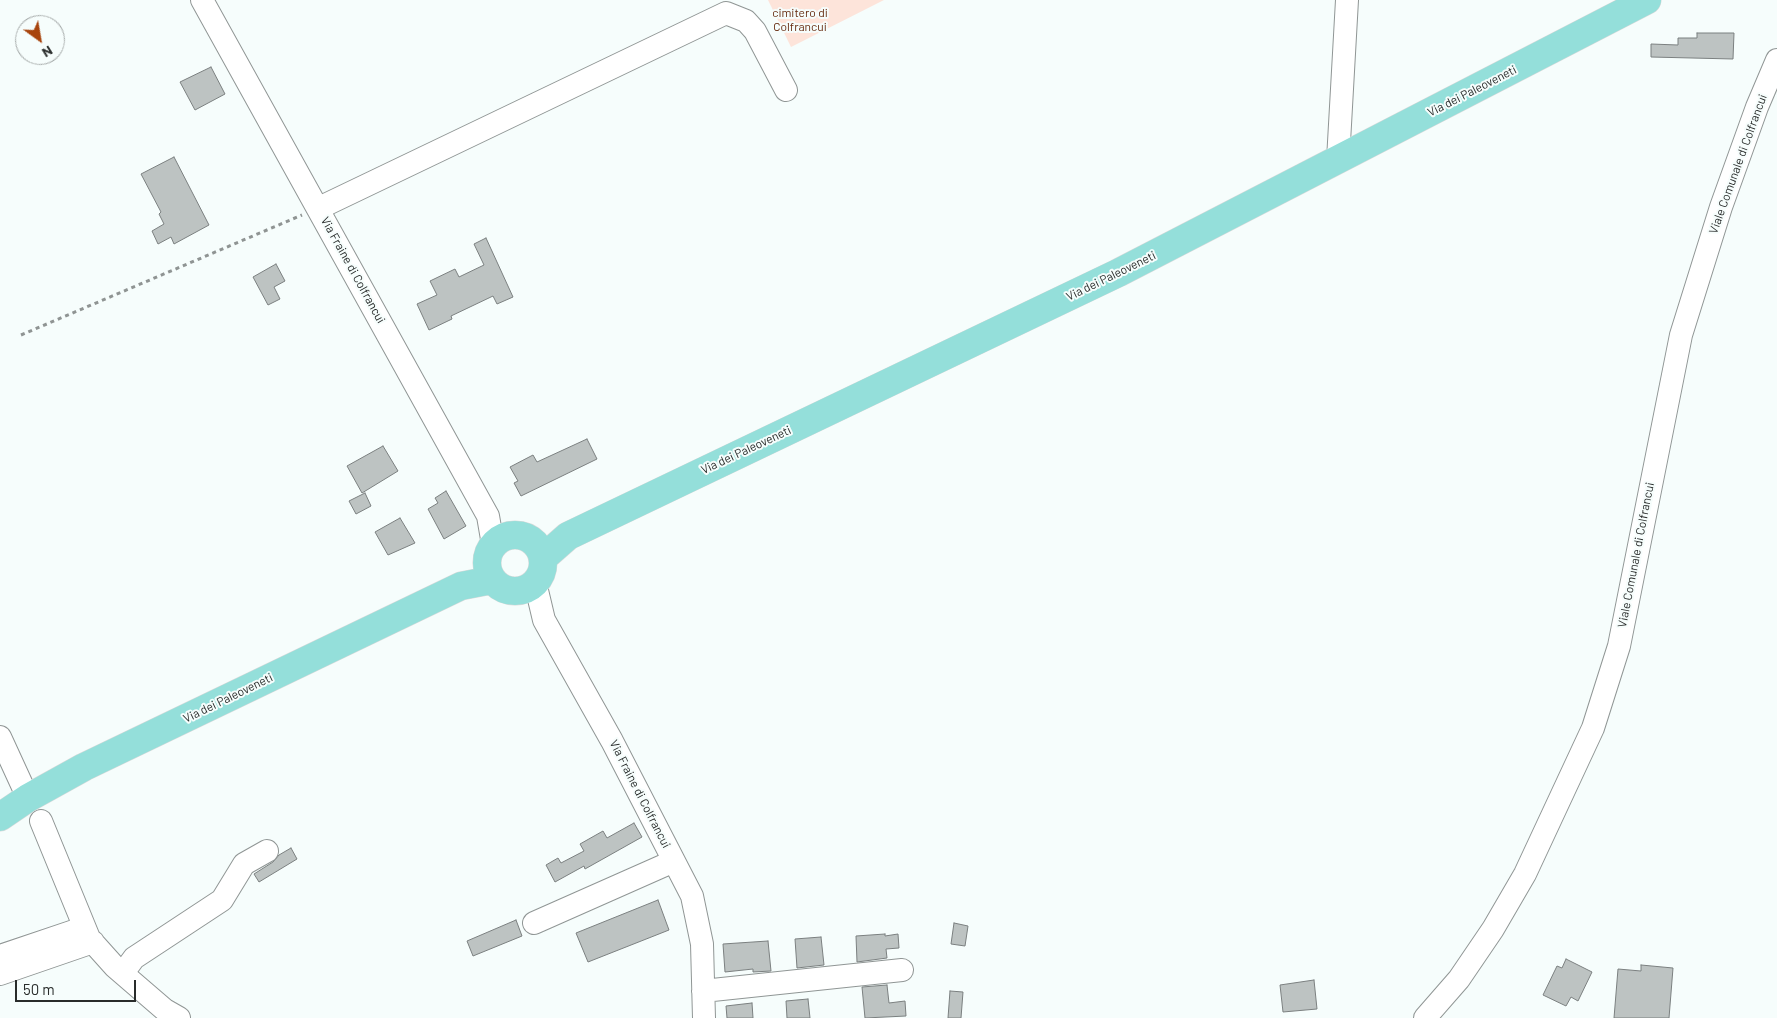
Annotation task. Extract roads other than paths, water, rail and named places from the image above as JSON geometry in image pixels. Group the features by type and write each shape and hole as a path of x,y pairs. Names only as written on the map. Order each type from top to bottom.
{"main road":[{"name":"Via dei Paleoveneti","path":"495,556 504,590 533,568 568,536 1118,273 1647,0"},
{"name":"Via dei Paleoveneti","path":"0,817 34,809 84,767 461,586 495,556 527,538 533,568"}],"street":[{"name":"Via Fraine di Colfrancui","path":"202,0 488,516 495,556"},
{"path":"1338,160 1347,0"},
{"path":"319,208 726,13 746,21 756,31 786,90"},
{"name":"Viale Comunale di Colfrancui","path":"1425,1018 1459,979 1493,929 1525,874 1593,728 1619,646 1681,335 1722,207 1757,107 1775,68"},
{"name":"Via Fraine di Colfrancui","path":"533,568 544,620 612,741 692,896 702,944 704,1018"},
{"path":"0,737 90,937 115,967 165,1010 180,1018"},
{"path":"123,973 134,958 222,900 244,864 267,851"},
{"path":"534,923 674,861"},
{"path":"0,956 77,930 90,937"},
{"path":"0,974 90,937"},
{"path":"704,991 902,970"}],"park label":[{"name":"cimitero di Colfrancui","path":"800,20"}]}
